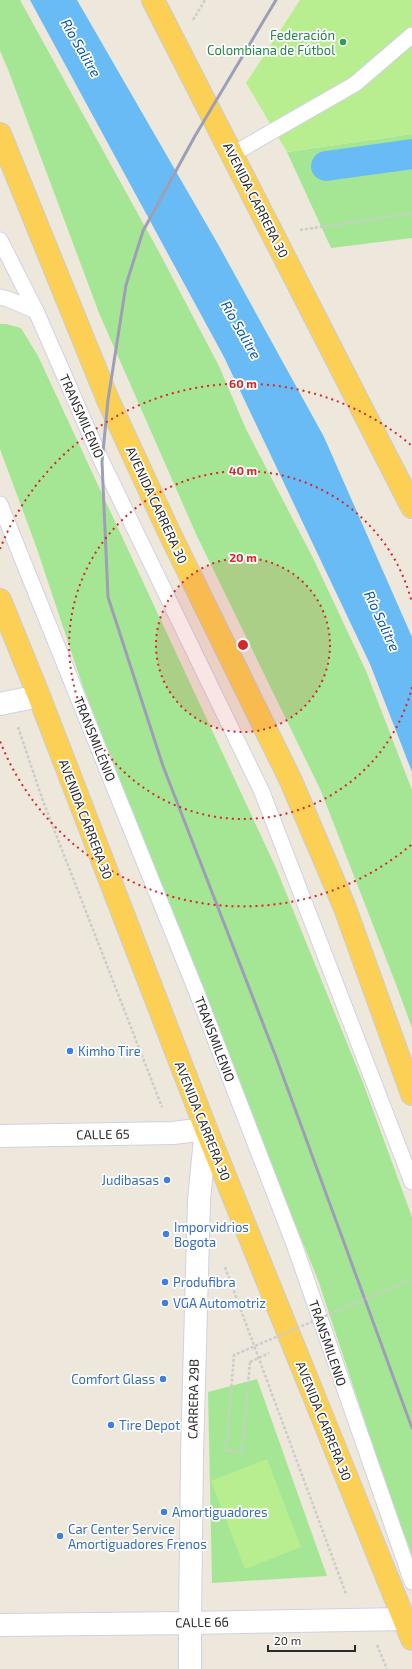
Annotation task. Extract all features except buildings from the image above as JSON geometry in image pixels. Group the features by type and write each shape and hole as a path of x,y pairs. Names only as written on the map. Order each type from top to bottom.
{"highway":[{"name":"AVENIDA CARRERA 30","path":"153,0 412,507"},
{"name":"AVENIDA CARRERA 30","path":"0,134 108,400 168,530 290,781 345,908 412,1094"},
{"name":"AVENIDA CARRERA 30","path":"0,600 39,696 206,1129 408,1629"}],"street":[{"path":"0,704 39,696"},
{"name":"CALLE 65","path":"0,1136 173,1133 206,1129"},
{"name":"CARRERA 29B","path":"190,1669 192,1455 199,1200 206,1129"},
{"name":"CALLE 66","path":"0,1625 190,1622 408,1629"}],"lane":[{"path":"233,154 355,84 412,35"},
{"name":"TRANSMILENIO","path":"0,240 36,311 102,462 262,792 412,1182"},
{"path":"0,297 36,311"},
{"name":"TRANSMILENIO","path":"0,504 197,993 288,1229 412,1582"}],"path":[{"path":"191,22 205,0"},
{"path":"294,231 412,213"},
{"path":"250,1362 242,1452 226,1450 234,1355 412,1279"}],"green space":[{"path":"0,0 20,0 159,252 219,366 246,429 313,558 366,671 412,790 412,1028 321,791 196,534 99,313 0,51"},
{"name":"Federación Colombiana de Fútbol","path":"300,0 412,0 412,134 287,152 246,83"},
{"path":"412,134 412,238 331,248 287,152"},
{"path":"0,324 21,328 38,356 276,868 362,1080 412,1217 412,1555 387,1488 318,1280 262,1143 83,687 36,546 0,449"},
{"path":"257,1379 327,1576 212,1583 208,1392"},
{"path":"267,1459 301,1547 245,1569 211,1481"}],"water":[{"name":"Río Salitre","path":"30,0 77,0 219,246 324,437 412,637 412,772 370,664 224,357"}],"waterway":[{"path":"326,166 412,154"}],"railway":[{"path":"276,0 195,136 143,231 126,285 108,400 102,462 108,597 163,766 276,1057 412,1428"}],"place":[{"name":"Federación Colombiana de Fútbol","path":"343,42"},
{"name":"Kimho Tire","path":"70,1051"},
{"name":"Judibasas","path":"167,1180"},
{"name":"Imporvidrios Bogota","path":"166,1234"},
{"name":"Produfibra","path":"165,1282"},
{"name":"VGA Automotriz","path":"165,1303"},
{"name":"Comfort Glass","path":"163,1379"},
{"name":"Tire Depot","path":"111,1425"},
{"name":"Amortiguadores","path":"164,1512"},
{"name":"Car Center Service Amortiguadores Frenos","path":"60,1536"}]}
